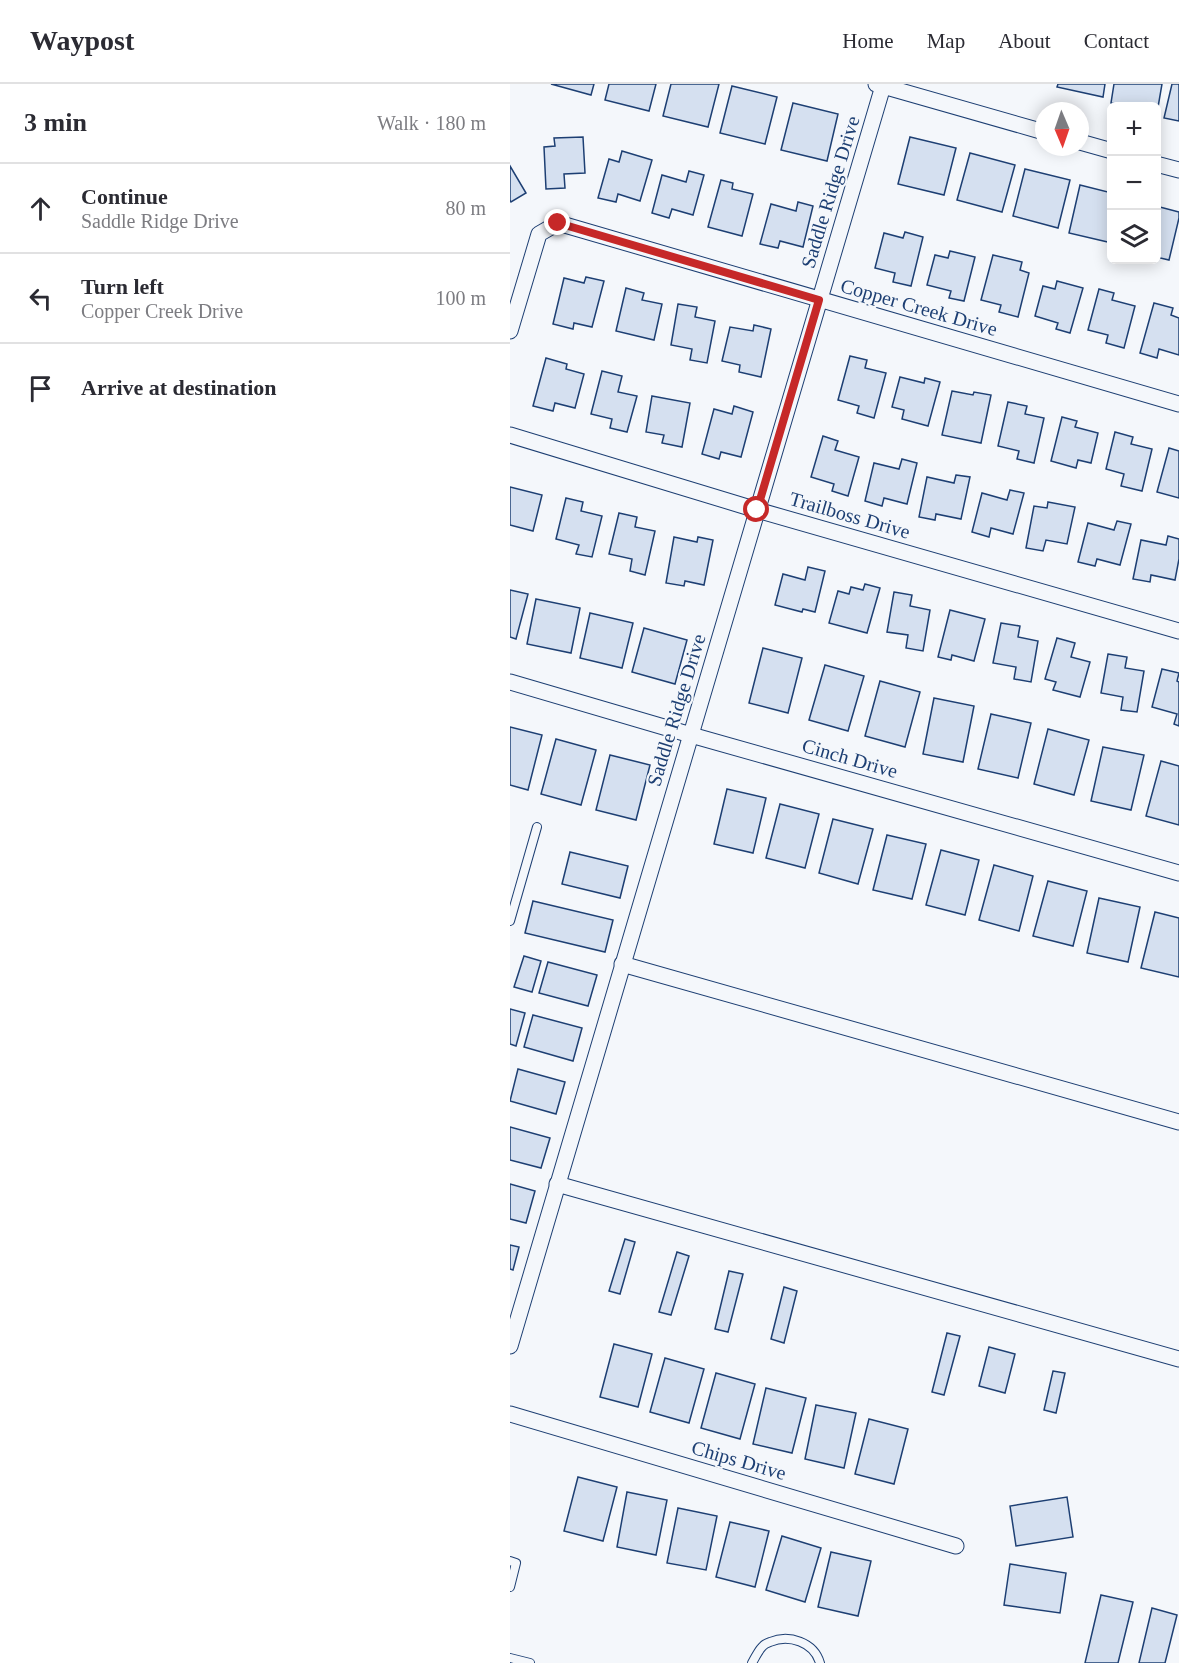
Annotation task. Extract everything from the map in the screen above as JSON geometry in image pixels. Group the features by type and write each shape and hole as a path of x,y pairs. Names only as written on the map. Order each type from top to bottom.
{"street":[{"path":"880,85 1035,129"},
{"name":"Saddle Ridge Drive","path":"510,1346 819,300 880,85"},
{"path":"1089,145 1107,150"},
{"path":"1161,165 1179,170"},
{"name":"Copper Creek Drive","path":"510,331 539,234 558,223 1179,404"},
{"name":"Trailboss Drive","path":"510,435 757,510 1179,631"},
{"name":"Cinch Drive","path":"510,682 1179,873"},
{"path":"622,964 1179,1122"},
{"path":"557,1184 1179,1359"},
{"name":"Chips Drive","path":"510,1414 956,1546"}],"lane":[{"path":"510,921 537,827"},
{"path":"510,1561 516,1563 510,1587"},
{"path":"752,1663 763,1645 779,1638 794,1639 809,1646 820,1663"},
{"path":"510,1658 530,1663"}],"building":[{"path":"551,84 594,84 591,95"},
{"path":"609,84 656,84 649,111 605,100"},
{"path":"671,84 719,84 708,127 663,116"},
{"path":"1058,84 1105,84 1103,97 1057,87"},
{"path":"1114,84 1162,84 1159,102 1111,102"},
{"path":"1172,84 1179,84 1179,121 1164,118"},
{"path":"732,86 777,97 765,144 720,133"},
{"path":"793,103 838,114 827,161 781,150"},
{"path":"583,137 585,173 564,174 565,188 546,189 544,147 555,146 554,138"},
{"path":"910,137 956,148 944,195 898,184"},
{"path":"622,151 652,160 640,201 618,194 616,202 598,198 609,159 619,162"},
{"path":"970,153 1015,165 1002,212 957,200"},
{"path":"510,166 526,193 511,202 510,200"},
{"path":"1025,169 1070,180 1058,228 1013,216"},
{"path":"689,171 704,175 693,215 672,209 669,218 652,213 662,175 686,182"},
{"path":"721,180 733,183 732,189 753,194 742,236 708,227"},
{"path":"1080,185 1107,192 1107,242 1069,233"},
{"path":"798,202 813,206 803,247 780,241 778,248 760,244 771,204 796,211"},
{"path":"1161,207 1179,212 1169,260 1161,258"},
{"path":"905,232 923,237 911,286 893,282 895,273 875,268 884,233 903,238"},
{"path":"950,251 975,257 964,301 949,298 951,291 927,285 935,255 948,258"},
{"path":"993,255 1022,262 1020,270 1029,273 1018,317 999,312 1001,305 981,300"},
{"path":"586,277 604,281 592,327 574,323 573,329 553,324 564,278 584,283"},
{"path":"1057,281 1083,288 1070,333 1056,329 1058,323 1035,316 1043,286 1055,289"},
{"path":"626,288 644,293 642,300 662,304 654,340 616,331"},
{"path":"1099,289 1114,293 1112,300 1135,306 1124,348 1106,343 1108,335 1088,330"},
{"path":"1154,303 1173,308 1171,315 1179,318 1179,355 1159,349 1157,358 1140,353"},
{"path":"678,304 697,307 695,317 715,321 707,363 690,360 692,349 671,345"},
{"path":"754,325 771,329 761,377 739,372 740,365 722,361 730,327 753,331"},
{"path":"850,356 867,360 865,368 886,373 874,418 857,413 859,406 838,400"},
{"path":"546,358 567,364 566,369 584,374 575,408 555,403 553,411 533,406"},
{"path":"602,371 622,376 618,392 637,396 627,432 610,428 612,419 591,414"},
{"path":"900,377 924,383 925,378 940,382 928,426 902,419 904,410 892,407"},
{"path":"952,391 973,395 974,392 991,395 981,443 942,435"},
{"path":"652,396 690,403 682,447 662,443 664,435 646,432"},
{"path":"1008,402 1027,406 1025,414 1044,418 1034,463 1017,459 1019,451 998,446"},
{"path":"734,406 753,412 741,457 721,452 719,459 702,454 714,409 732,414"},
{"path":"1062,417 1077,421 1075,427 1098,433 1091,463 1078,460 1076,468 1051,461"},
{"path":"1115,432 1133,437 1131,444 1152,449 1142,491 1121,486 1124,474 1106,469"},
{"path":"823,436 838,441 835,450 859,457 848,496 832,491 834,484 811,477"},
{"path":"1169,448 1179,451 1179,498 1157,492"},
{"path":"902,459 917,463 907,504 884,498 882,506 865,501 874,463 899,469"},
{"path":"956,475 970,477 961,519 936,514 935,520 919,517 927,477 954,483"},
{"path":"510,487 542,495 533,531 510,525"},
{"path":"1010,490 1024,493 1013,534 991,528 989,537 972,532 982,493 1007,500"},
{"path":"566,498 583,502 581,511 602,516 592,557 576,554 579,545 556,539"},
{"path":"1048,502 1075,507 1067,544 1046,540 1043,551 1026,548 1034,506 1047,508"},
{"path":"619,513 637,517 635,527 655,531 645,575 630,571 632,559 609,554"},
{"path":"1117,521 1131,524 1120,565 1097,559 1095,566 1078,562 1088,523 1114,530"},
{"path":"1168,536 1179,539 1179,559 1175,580 1151,575 1150,582 1133,579 1141,540 1166,545"},
{"path":"674,537 697,542 698,537 713,540 704,585 685,581 684,586 666,583"},
{"path":"808,567 825,571 815,612 803,609 802,612 775,605 783,574 805,580"},
{"path":"865,584 880,588 867,633 829,623 838,591 849,594 851,587 863,590"},
{"path":"510,590 528,594 516,639 510,637"},
{"path":"894,592 912,595 910,606 930,610 923,651 906,648 908,635 887,632"},
{"path":"536,599 580,608 571,653 527,644"},
{"path":"950,610 985,619 974,661 952,655 951,660 938,657"},
{"path":"590,613 633,623 622,668 580,658"},
{"path":"1001,623 1020,626 1018,637 1038,641 1031,682 1014,679 1016,667 993,663"},
{"path":"644,628 687,640 675,684 632,672"},
{"path":"1057,638 1075,643 1071,657 1090,662 1080,697 1053,690 1056,682 1045,679"},
{"path":"763,648 802,658 788,713 749,703"},
{"path":"1108,654 1127,657 1125,668 1144,671 1137,712 1121,710 1123,697 1101,693"},
{"path":"825,665 864,676 848,731 809,720"},
{"path":"1162,669 1179,673 1177,681 1179,682 1179,726 1174,724 1177,714 1152,707"},
{"path":"880,681 920,692 905,747 865,736"},
{"path":"934,698 974,706 963,762 923,754"},
{"path":"991,714 1031,723 1018,778 978,769"},
{"path":"510,727 542,735 528,790 510,785"},
{"path":"1048,729 1089,740 1074,795 1034,784"},
{"path":"556,739 596,750 581,805 541,794"},
{"path":"1103,747 1144,755 1131,810 1091,801"},
{"path":"610,755 650,765 636,820 596,810"},
{"path":"1161,761 1179,766 1179,825 1146,816"},
{"path":"727,789 766,798 753,853 714,844"},
{"path":"780,804 819,814 805,868 766,858"},
{"path":"833,819 873,829 858,884 819,873"},
{"path":"887,835 926,844 912,899 873,890"},
{"path":"941,850 979,860 965,915 926,905"},
{"path":"570,852 628,866 620,898 562,884"},
{"path":"994,865 1033,876 1019,931 979,920"},
{"path":"1048,881 1087,891 1073,946 1033,936"},
{"path":"1099,898 1140,907 1128,962 1087,953"},
{"path":"533,901 613,920 605,952 525,933"},
{"path":"1155,912 1179,918 1179,977 1141,968"},
{"path":"524,956 541,961 532,992 514,987"},
{"path":"548,962 597,975 588,1006 539,993"},
{"path":"510,1009 525,1013 516,1046 510,1044"},
{"path":"533,1015 582,1028 573,1061 524,1047"},
{"path":"518,1069 565,1082 556,1114 510,1101"},
{"path":"510,1127 550,1138 541,1168 510,1160"},
{"path":"510,1184 535,1191 526,1223 510,1219"},
{"path":"625,1239 635,1242 620,1294 609,1291"},
{"path":"510,1245 519,1247 513,1270 510,1269"},
{"path":"677,1252 689,1256 671,1315 659,1312"},
{"path":"729,1271 743,1274 728,1332 715,1329"},
{"path":"784,1287 797,1291 784,1343 771,1339"},
{"path":"947,1333 960,1336 944,1395 932,1392"},
{"path":"614,1344 652,1354 638,1407 600,1397"},
{"path":"989,1347 1015,1354 1005,1393 979,1386"},
{"path":"665,1358 704,1369 689,1423 650,1412"},
{"path":"1053,1371 1065,1373 1056,1413 1044,1410"},
{"path":"716,1373 755,1384 740,1439 701,1428"},
{"path":"766,1388 806,1398 792,1453 753,1444"},
{"path":"816,1405 856,1413 844,1468 805,1459"},
{"path":"869,1419 908,1429 894,1484 855,1474"},
{"path":"578,1477 617,1487 603,1541 564,1531"},
{"path":"627,1492 667,1500 656,1555 617,1547"},
{"path":"1067,1497 1073,1537 1016,1546 1010,1506"},
{"path":"678,1508 717,1516 706,1570 667,1563"},
{"path":"730,1522 769,1531 755,1587 716,1577"},
{"path":"782,1536 821,1548 805,1602 766,1590"},
{"path":"831,1552 871,1561 858,1616 818,1607"},
{"path":"1010,1564 1066,1573 1060,1613 1004,1605"},
{"path":"1101,1595 1133,1602 1118,1663 1085,1663"},
{"path":"1152,1608 1177,1615 1165,1663 1139,1663"}],"route":[{"path":"558,223 819,300 757,510"}]}
